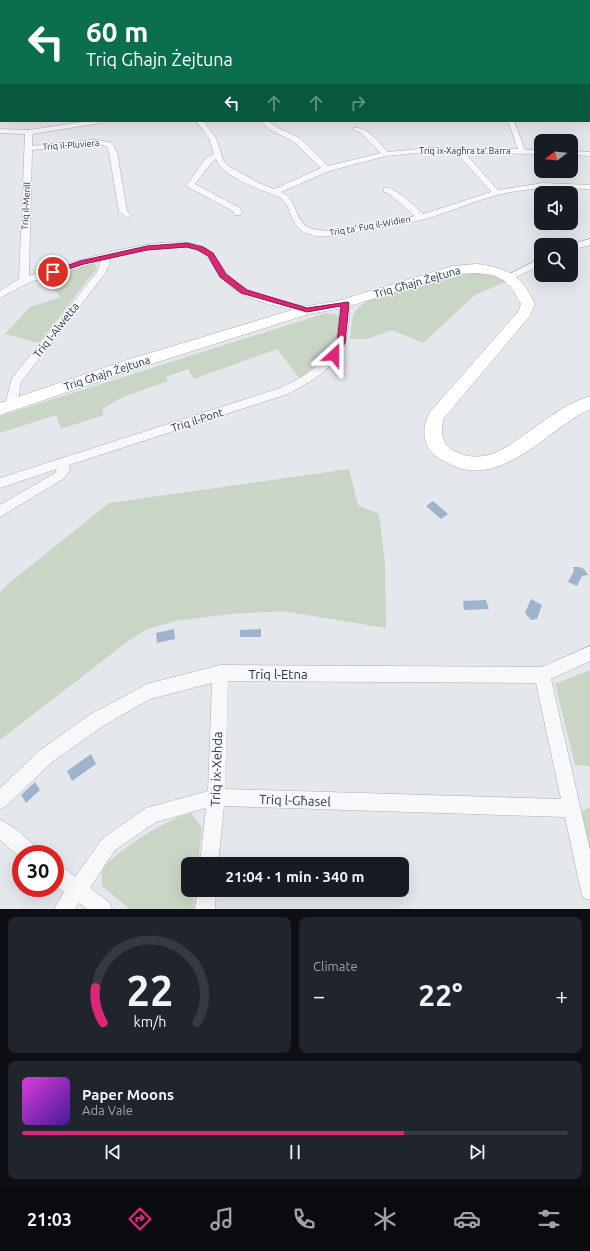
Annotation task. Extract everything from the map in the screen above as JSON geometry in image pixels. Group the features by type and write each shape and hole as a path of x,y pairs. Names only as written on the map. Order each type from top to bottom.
{"street":[{"path":"0,131 28,132 94,122"},
{"name":"Triq ta' Fuq il-Widien","path":"200,122 212,138 221,163 227,169 256,185 276,191 288,200 297,221 303,228 311,232 323,234 344,232 422,217 496,193 543,185 590,187"},
{"path":"265,122 272,128 296,139 308,149 326,169"},
{"path":"511,122 522,151"},
{"path":"356,129 363,132 386,154"},
{"name":"Triq il-Merill","path":"24,281 29,148 28,132"},
{"name":"Triq il-Pluviera","path":"29,148 90,142 99,142 110,145 113,152 123,212 128,216"},
{"name":"Triq ix-Xagħra ta' Barra","path":"276,191 326,169 386,154 428,150 534,152"},
{"path":"459,150 496,193"},
{"path":"578,153 590,154"},
{"path":"218,155 209,160 191,185 237,210 238,213"},
{"path":"387,190 392,192 422,217"},
{"path":"578,245 590,242"},
{"path":"0,296 24,281 105,257 147,248 187,245 201,248 210,254 223,276 244,291 307,310"},
{"name":"Triq l-Alwetta","path":"5,407 16,381 101,273 105,264 105,257"},
{"path":"509,277 534,264"},
{"name":"Triq Għajn Żejtuna","path":"5,407 133,364 307,310 346,303 453,270 471,267 509,277 525,294 528,304 525,313 436,416 432,430 434,442 443,453 456,462 471,465 485,464 500,460 566,414 590,402"},
{"name":"Triq il-Pont","path":"0,483 284,391 302,382 334,355 341,343 346,303"},
{"path":"0,512 59,476 64,470 63,463"},
{"name":"Triq l-Etna","path":"0,800 46,756 97,720 147,692 220,673 542,675 590,653"},
{"name":"Triq ix-Xehda","path":"210,857 216,797 220,673"},
{"path":"542,675 590,891"},
{"name":"Triq l-Għasel","path":"64,909 109,844 152,814 216,797 572,808"},
{"path":"0,829 20,845"},
{"path":"64,880 102,909"},
{"path":"205,909 206,897"}],"green space":[{"path":"93,263 97,268 39,343 5,334 30,307 61,297 46,280 46,277"},
{"path":"484,272 508,281 475,295 423,343 392,330 367,339 350,339 353,317 357,309 367,301 463,273"},
{"path":"326,313 335,314 340,319 339,337 332,352 300,379 277,349 194,379 188,369 166,377 168,381 123,397 102,409 104,415 61,429 56,415 0,433 0,416"},
{"path":"349,469 358,505 379,514 385,562 386,628 282,611 231,614 175,621 147,629 127,642 0,740 0,592 9,583 109,503"},
{"path":"590,670 590,766 575,765 555,684"},
{"path":"590,807 590,853 581,812"},
{"path":"191,813 202,828 199,857 181,857 181,897 194,897 193,909 130,909 102,886 102,868 132,843 156,828"}],"water":[{"path":"433,501 448,514 441,519 426,506"},
{"path":"573,567 584,569 588,575 582,576 577,586 568,582 574,571"},
{"path":"531,599 542,605 537,619 531,620 525,613"},
{"path":"486,600 489,609 464,610 463,601"},
{"path":"174,629 175,639 157,643 156,633"},
{"path":"261,629 261,637 240,637 240,630"},
{"path":"91,754 96,764 72,781 67,771"},
{"path":"35,782 40,790 26,803 21,795"}],"route":[{"path":"53,272 82,262 132,250 174,245 187,245 201,248 210,254 223,276 232,284 244,291 307,310 346,303 341,343 334,355"}]}
